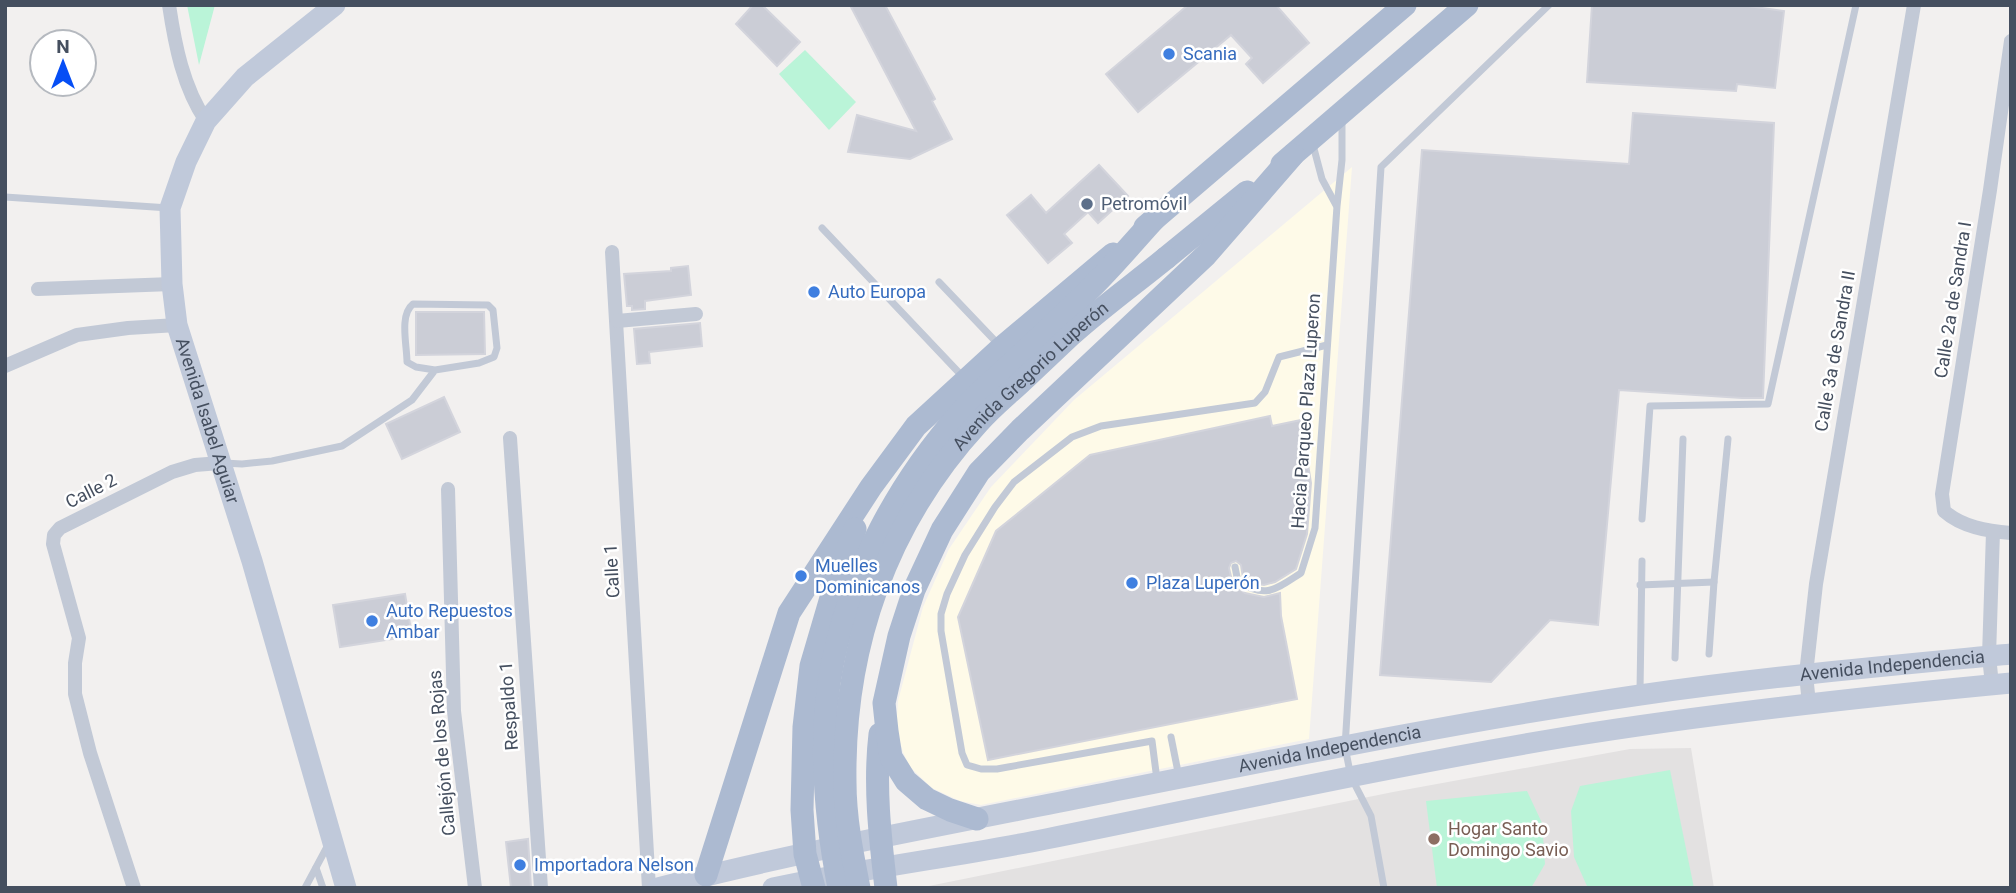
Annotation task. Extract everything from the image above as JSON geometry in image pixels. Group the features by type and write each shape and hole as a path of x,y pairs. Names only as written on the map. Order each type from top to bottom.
{"main road":[{"name":"Avenida Isabel Aguiar","path":"335,5 245,77 206,121 186,162 170,208 172,284 177,325 252,561 346,888"},
{"name":"Avenida Gregorio Luperón","path":"839,888 828,821 825,774 827,711 833,663 843,620 876,537 898,495 961,411 1089,290 1159,215 1405,5"},
{"name":"Avenida Gregorio Luperón","path":"859,888 847,817 845,782 847,729 855,666 866,618 880,578 906,519 937,472 978,422 1072,334 1293,155 1467,5"},
{"path":"885,877 880,837 877,758 884,703 899,636 914,590 942,530 979,472 1028,421 1206,255 1293,155"},
{"path":"705,876 789,613 871,487 916,426 1001,348 1159,215"},
{"path":"812,884 805,854 802,810 804,727 811,666 838,574 871,487"},
{"name":"Avenida Independencia","path":"658,888 880,837 1445,727 1640,695 1806,674 2000,655"},
{"name":"Avenida Independencia","path":"779,887 885,877 1002,848 1351,777 1566,737 1700,717 2002,684"},
{"path":"884,703 891,757 906,781 927,799 977,819"}],"street":[{"path":"169,5 178,55 193,100 206,121"},
{"name":"Calle 3a de Sandra II","path":"1810,704 1806,674 1818,571 1914,5"},
{"name":"Calle 2a de Sandra I","path":"2011,41 1942,494 1944,511 1956,522 2011,533"},
{"name":"Calle 1","path":"612,252 649,888"},
{"path":"38,289 172,284"},
{"path":"617,321 696,314"},
{"path":"5,366 77,335 177,325"},
{"name":"Respaldo 1","path":"510,438 541,888"},
{"name":"Calle 2","path":"134,888 90,753 75,694 75,663 79,638 52,544 54,535 60,528 172,472 195,465 220,463"},
{"name":"Callejón de los Rojas","path":"448,489 454,711 475,888"},
{"path":"1993,531 2002,684"}],"lane":[{"path":"1384,888 1371,816 1351,777 1345,747 1381,167 1549,5"},
{"path":"1642,519 1650,405 1768,404 1856,5"},
{"name":"Hacia Parqueo Plaza Luperon","path":"1236,567 1238,582 1249,589 1270,592 1301,573 1315,528 1342,160 1342,114"},
{"path":"1311,139 1322,179 1337,206"},
{"path":"5,197 170,208"},
{"path":"822,228 967,381"},
{"path":"939,282 1001,348"},
{"path":"412,304 488,305 493,310 497,348 494,357 479,363 435,370 416,367 407,362 405,316 408,308 412,304"},
{"path":"1157,783 1152,741 997,769 981,769 967,765 961,753 941,631 941,614 947,594 965,555 1014,482 1072,437 1101,426 1255,403 1265,392 1279,357 1327,345"},
{"name":"Calle 2","path":"220,463 272,461 342,446 412,400 435,370"},
{"path":"1675,658 1683,439"},
{"path":"1709,654 1728,439"},
{"path":"1640,695 1642,561"},
{"path":"1640,585 1714,582"},
{"path":"1171,737 1179,779"},
{"path":"305,888 332,837"},
{"path":"316,868 323,888"}],"shaded area":[{"name":"Plaza Luperón","path":"1352,167 1309,739 981,805 960,801 932,788 910,767 896,729 898,701 923,607 949,549 991,487 1074,400"},
{"name":"Hogar Santo Domingo Savio","path":"1691,748 1714,888 929,888 1393,792 1630,749"}],"green space":[{"path":"187,5 215,5 199,65"},
{"path":"805,50 856,102 829,130 779,74"},
{"path":"1670,770 1694,888 1587,886 1574,857 1571,811 1580,786"},
{"path":"1527,791 1542,823 1545,864 1531,888 1437,888 1426,801"}],"building":[{"path":"753,5 762,5 800,42 777,66 736,24"},
{"path":"850,5 885,5 935,99 932,101 952,139 910,159 848,152 857,115 916,131"},
{"name":"Scania","path":"1188,5 1276,5 1309,43 1263,83 1246,64 1252,58 1231,35 1138,112 1106,74"},
{"path":"1592,5 1741,5 1784,11 1775,88 1737,84 1736,91 1587,82"},
{"path":"1633,113 1774,123 1763,398 1619,390 1598,625 1550,620 1491,682 1380,675 1422,150 1629,164"},
{"path":"1099,165 1128,196 1098,223 1088,212 1064,234 1072,243 1048,263 1007,215 1031,195 1046,213"},
{"path":"688,266 691,295 645,301 645,309 632,310 632,306 627,306 624,274 671,271 671,268"},
{"path":"416,312 484,312 485,354 416,355"},
{"path":"700,323 702,346 649,352 650,363 637,364 634,329"},
{"path":"444,397 460,432 402,459 386,424"},
{"name":"Plaza Luperón","path":"1270,416 1272,426 1301,420 1311,483 1307,534 1296,569 1275,582 1264,585 1243,578 1241,565 1236,561 1231,563 1229,568 1233,585 1245,593 1264,597 1280,593 1281,616 1297,699 988,760 958,617 996,531 1090,455"},
{"name":"Auto Repuestos Ambar","path":"405,594 412,636 340,647 333,605"},
{"name":"Importadora Nelson","path":"528,839 531,888 511,888 506,842"}],"place":[{"name":"Scania","path":"1169,54"},
{"name":"Petromóvil","path":"1087,204"},
{"name":"Auto Europa","path":"814,292"},
{"name":"Muelles Dominicanos","path":"801,576"},
{"name":"Plaza Luperón","path":"1132,583"},
{"name":"Auto Repuestos Ambar","path":"372,621"},
{"name":"Hogar Santo Domingo Savio","path":"1434,839"},
{"name":"Importadora Nelson","path":"520,865"}]}
